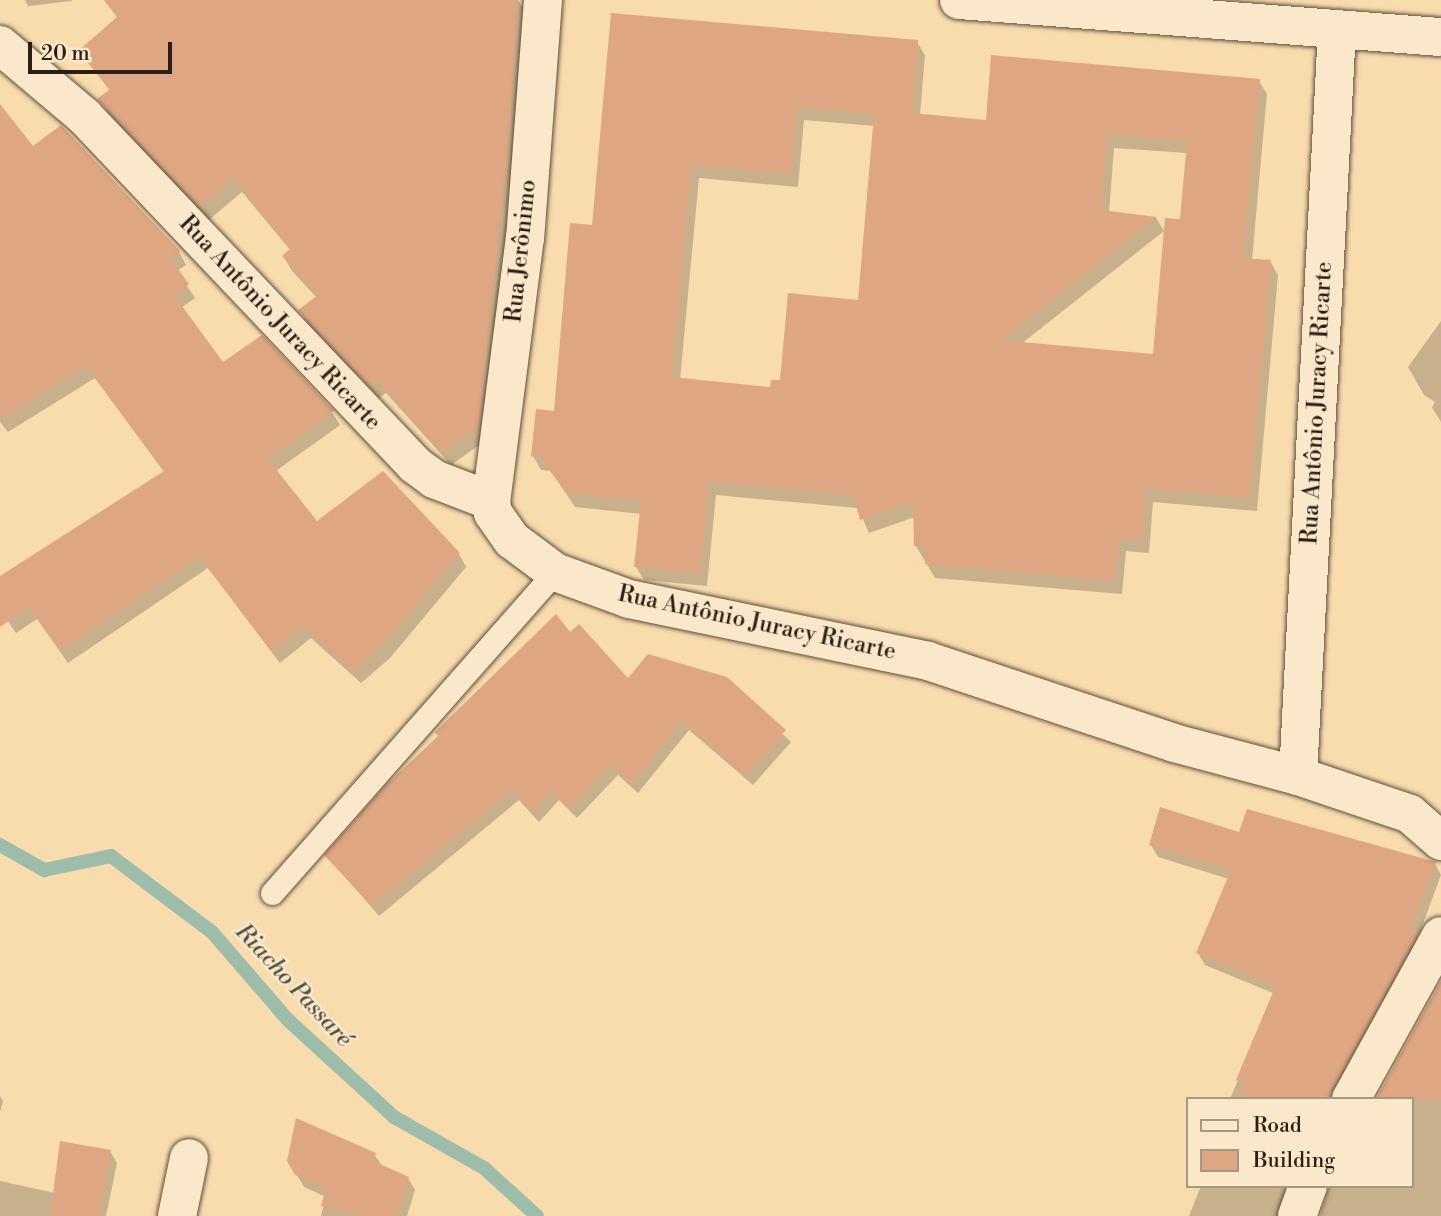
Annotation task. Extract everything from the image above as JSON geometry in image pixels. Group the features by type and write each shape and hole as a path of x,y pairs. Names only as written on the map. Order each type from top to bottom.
{"street":[{"name":"Rua Jerônimo","path":"491,501 525,237 543,0"},
{"path":"959,0 1441,37"},
{"name":"Rua Antônio Juracy Ricarte","path":"1298,776 1337,29"},
{"name":"Rua Antônio Juracy Ricarte","path":"0,45 84,116 415,465 434,479 491,501 512,540 555,572 629,599 928,661 1174,744 1298,776 1410,814 1441,841"},
{"path":"1352,1097 1441,936"},
{"path":"177,1216 189,1158"},
{"path":"1297,1216 1307,1188"}],"lane":[{"path":"272,893 555,572"}],"building":[{"path":"104,0 518,0 509,136 479,426 442,452 376,380 369,385 298,310 318,295 282,256 290,249 233,178 200,206 97,99 110,89 78,51 117,17"},
{"path":"611,13 918,40 912,113 986,120 991,55 1260,79 1243,258 1271,260 1250,498 1146,488 1142,540 1119,538 1115,581 925,564 927,548 914,546 913,502 860,520 853,495 709,481 700,573 634,567 641,501 566,493 541,458 531,456 536,409 554,411 570,223 592,225","holes":["797,107 874,114 858,300 788,293 780,380 771,380 770,387 672,377 691,165 791,174","1107,135 1187,141 1180,219 1165,218 1153,354 1001,340 1157,217 1101,210"]},
{"path":"0,104 33,146 61,125 180,251 170,258 189,284 174,295 223,362 262,335 334,411 268,459 317,521 383,471 460,553 382,645 352,671 303,626 271,651 199,556 60,651 29,607 0,627 0,576 164,471 86,366 0,419"},
{"path":"556,614 570,632 579,624 628,678 648,654 727,677 786,730 746,776 682,721 632,783 611,765 570,808 552,791 532,812 512,790 372,906 324,855 385,786 438,736 435,732"},
{"path":"1160,807 1239,832 1247,809 1436,862 1410,929 1418,933 1330,1097 1240,1097 1245,1085 1236,1080 1276,985 1196,953 1231,870 1149,845"},
{"path":"1441,981 1441,1099 1377,1097"},
{"path":"296,1118 376,1153 373,1161 409,1177 397,1216 368,1216 321,1206 326,1189 295,1175 287,1161"},
{"path":"60,1141 111,1150 98,1216 50,1216"}],"waterway":[{"name":"Riacho Passaré","path":"0,845 44,870 111,856 212,932 287,1019 394,1117 484,1168 537,1216"}]}
